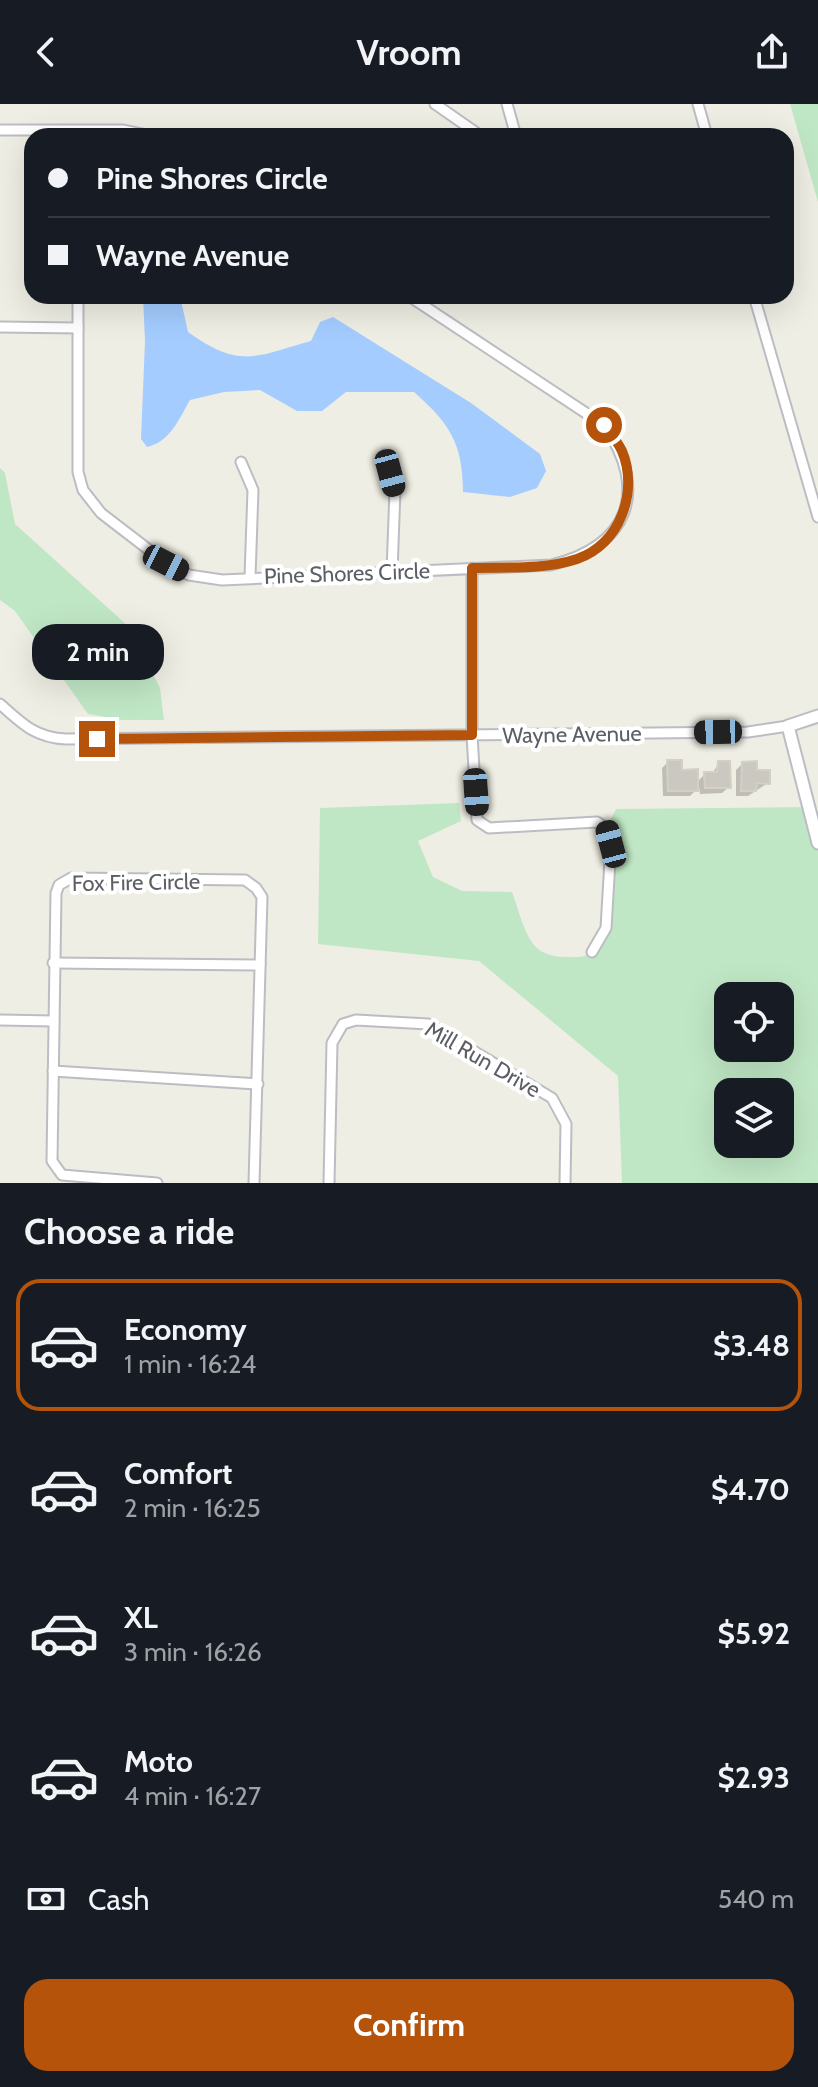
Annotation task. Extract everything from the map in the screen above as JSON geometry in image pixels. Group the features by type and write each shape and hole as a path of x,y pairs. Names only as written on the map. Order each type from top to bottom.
{"street":[{"path":"435,104 470,128"},
{"path":"507,104 514,128"},
{"path":"698,104 705,128"},
{"path":"0,130 24,131"},
{"path":"0,327 78,328 78,304"},
{"name":"Pine Shores Circle","path":"78,328 78,472 83,490 101,513 166,563 200,578 551,565 580,558 598,548 622,515 628,474 621,450 604,425 421,304"},
{"path":"756,304 818,517"},
{"path":"385,455 395,490 392,572"},
{"path":"241,462 253,490 250,577"},
{"path":"472,568 472,735 477,820 489,828 597,822 606,828 611,844 606,928 592,952"},
{"name":"Wayne Avenue","path":"0,704 30,731 47,739 748,732 788,726 818,716"},
{"path":"788,726 818,843"},
{"name":"Fox Fire Circle","path":"157,1183 57,1172 52,1161 56,893 59,885 71,878 245,880 262,897 254,1183"},
{"path":"53,963 260,965"},
{"path":"0,1020 53,1021"},
{"name":"Mill Run Drive","path":"329,1183 332,1043 343,1024 356,1020 428,1024 552,1098 566,1124 565,1183"},
{"path":"53,1071 258,1084"}],"green space":[{"path":"790,104 818,104 818,202"},
{"path":"0,468 5,473 15,524 128,626 160,688 164,720 122,720 88,714 15,611 0,600"},
{"path":"459,803 461,821 418,841 433,877 462,891 512,892 533,944 548,954 572,957 590,953 603,929 611,874 606,828 616,809 809,807 818,842 818,1183 622,1183 618,1076 479,961 318,944 320,808"}],"water":[{"path":"143,304 182,304 188,332 221,351 248,356 311,341 320,322 333,317 471,403 540,454 546,471 537,488 510,497 463,492 460,460 452,435 414,392 346,392 322,411 297,411 260,390 224,392 190,400 168,435 147,447 141,439"}],"building":[{"path":"667,760 682,760 682,770 698,769 698,791 668,791"},
{"path":"718,761 730,761 731,788 705,788 704,772 717,772"},
{"path":"757,761 757,770 770,770 770,784 757,783 756,791 741,791 742,762"}],"route":[{"path":"97,739 472,735 472,568 551,565 580,558 598,548 612,533 622,515 628,492 628,474 621,450 604,425"}]}
